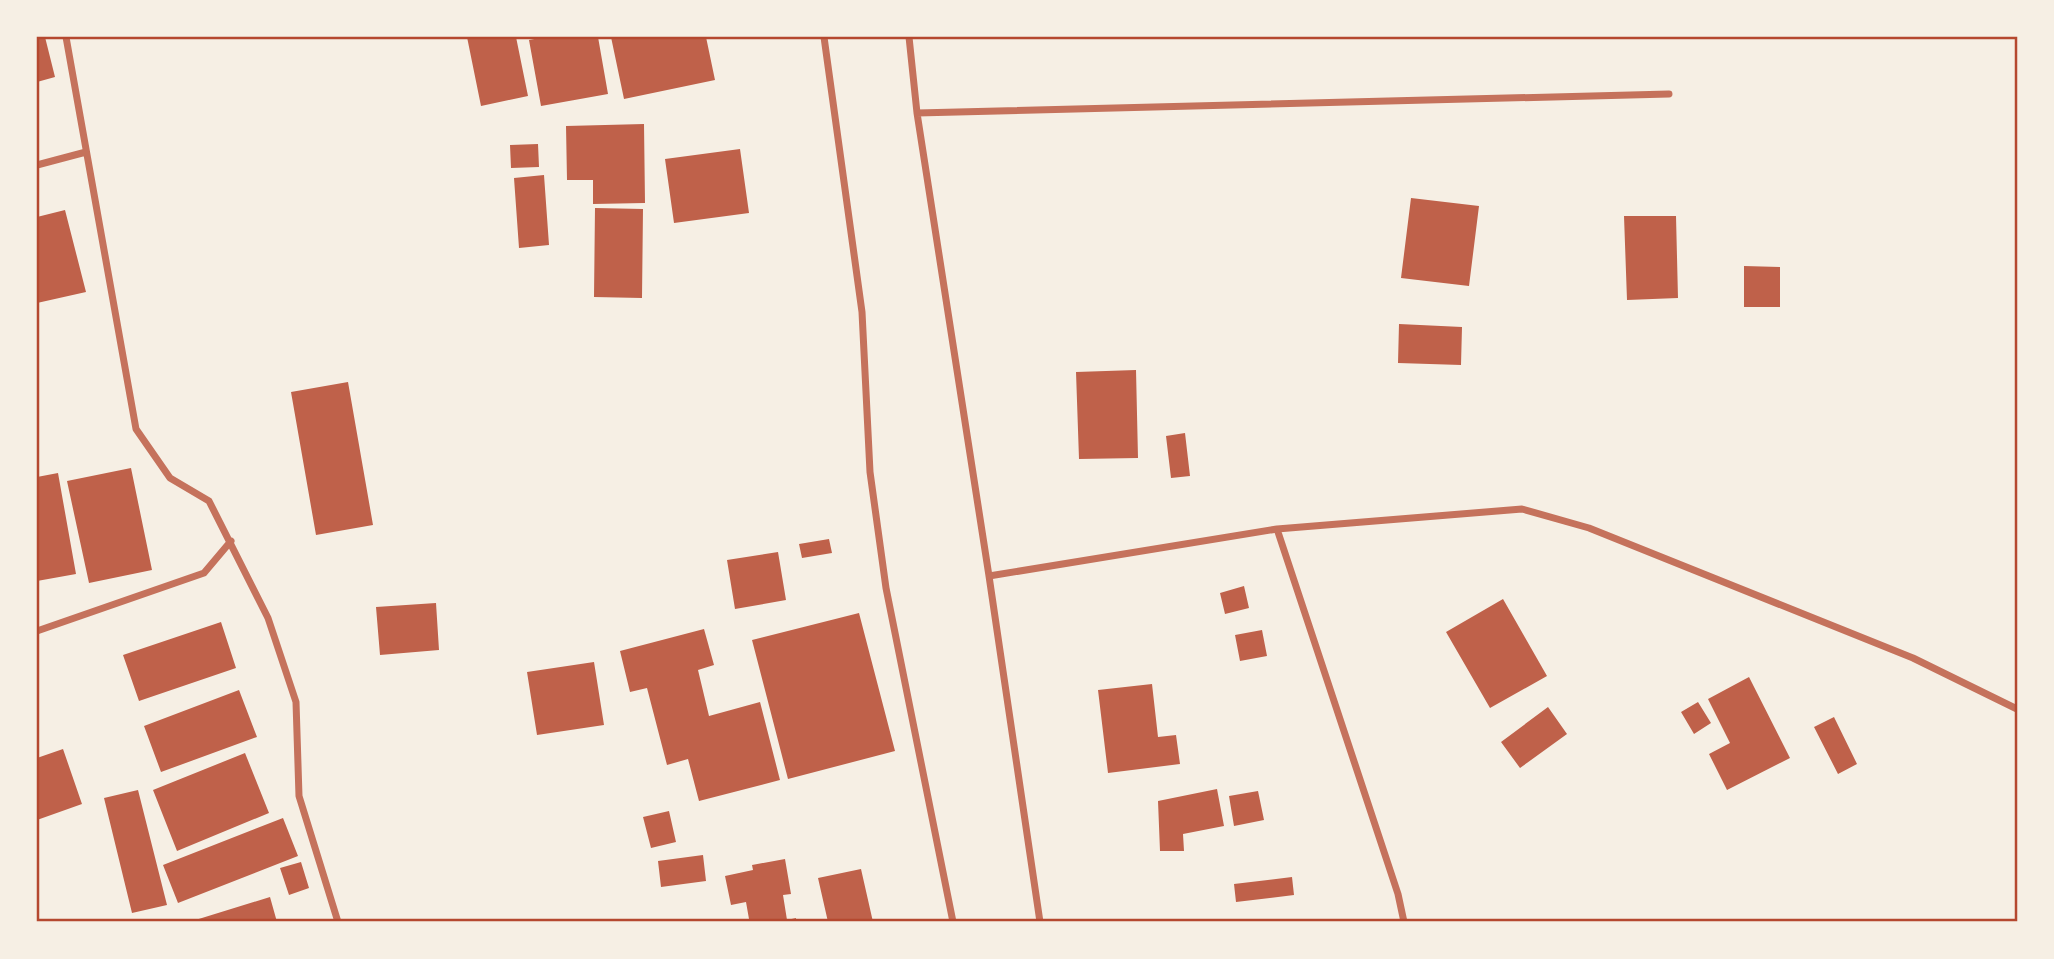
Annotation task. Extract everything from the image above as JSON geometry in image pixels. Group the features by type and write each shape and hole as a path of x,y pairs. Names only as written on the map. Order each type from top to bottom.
{"street":[{"path":"66,37 136,429 170,478 209,501 268,618 296,702 299,796 338,922"},
{"path":"824,37 862,312 870,472 886,588 953,922"},
{"path":"909,37 917,113 1040,922"},
{"path":"917,113 1669,94"},
{"path":"37,165 86,152"},
{"path":"989,576 1277,529 1522,509 1589,528 1913,658 2017,709"},
{"path":"1277,529 1398,894 1404,922"},
{"path":"37,631 204,573 231,541"}],"building":[{"path":"37,37 45,37 55,77 37,82"},
{"path":"467,37 516,37 528,96 481,106"},
{"path":"545,37 598,37 608,94 541,106 529,40"},
{"path":"611,37 706,37 715,80 624,99"},
{"path":"644,124 645,203 593,204 593,180 567,180 566,126"},
{"path":"538,144 539,167 511,168 510,145"},
{"path":"740,149 749,213 674,223 665,159"},
{"path":"544,175 549,245 519,248 514,178"},
{"path":"1411,198 1479,206 1469,286 1401,278"},
{"path":"595,208 643,209 642,298 594,297"},
{"path":"65,210 86,292 37,303 37,217"},
{"path":"1624,216 1676,216 1678,298 1627,300"},
{"path":"1744,266 1780,267 1780,307 1744,307"},
{"path":"1399,324 1462,327 1461,365 1398,363"},
{"path":"1136,370 1138,458 1079,459 1076,372"},
{"path":"348,382 373,525 316,535 291,392"},
{"path":"1185,433 1190,476 1171,478 1166,436"},
{"path":"131,468 152,570 89,583 67,481"},
{"path":"58,473 76,574 37,581 37,477"},
{"path":"829,539 832,553 802,558 799,544"},
{"path":"778,552 786,600 735,609 727,560"},
{"path":"1244,586 1249,608 1225,614 1220,593"},
{"path":"1503,599 1547,676 1490,708 1446,632"},
{"path":"436,603 439,650 380,655 376,607"},
{"path":"859,613 895,751 788,779 752,640"},
{"path":"221,622 236,668 139,701 123,655"},
{"path":"704,629 714,665 698,670 709,716 760,702 780,780 699,801 688,759 667,765 647,688 630,692 620,651"},
{"path":"1262,630 1267,656 1240,661 1235,635"},
{"path":"594,662 604,725 537,735 527,672"},
{"path":"1749,677 1790,758 1727,790 1709,754 1730,743 1708,699"},
{"path":"1152,684 1158,737 1176,735 1180,764 1108,773 1098,690"},
{"path":"239,690 257,737 161,772 144,726"},
{"path":"1698,702 1711,723 1694,734 1681,712"},
{"path":"1548,707 1567,734 1520,768 1501,742"},
{"path":"1834,717 1857,764 1838,774 1814,727"},
{"path":"63,749 82,804 37,820 37,758"},
{"path":"245,753 269,813 177,851 153,790"},
{"path":"1217,789 1224,826 1183,834 1184,851 1160,851 1158,801"},
{"path":"138,790 167,905 132,913 104,798"},
{"path":"1258,791 1264,820 1234,826 1229,796"},
{"path":"669,811 676,842 651,848 643,817"},
{"path":"283,818 298,856 178,903 163,865"},
{"path":"703,855 706,881 661,887 658,861"},
{"path":"785,859 791,894 783,895 787,920 796,918 796,922 741,922 749,919 746,902 731,905 725,876 753,870 752,865"},
{"path":"301,862 309,888 289,895 280,868"},
{"path":"861,869 873,922 828,922 818,878"},
{"path":"1292,877 1294,895 1236,902 1234,884"},
{"path":"270,897 277,922 189,922"}]}
